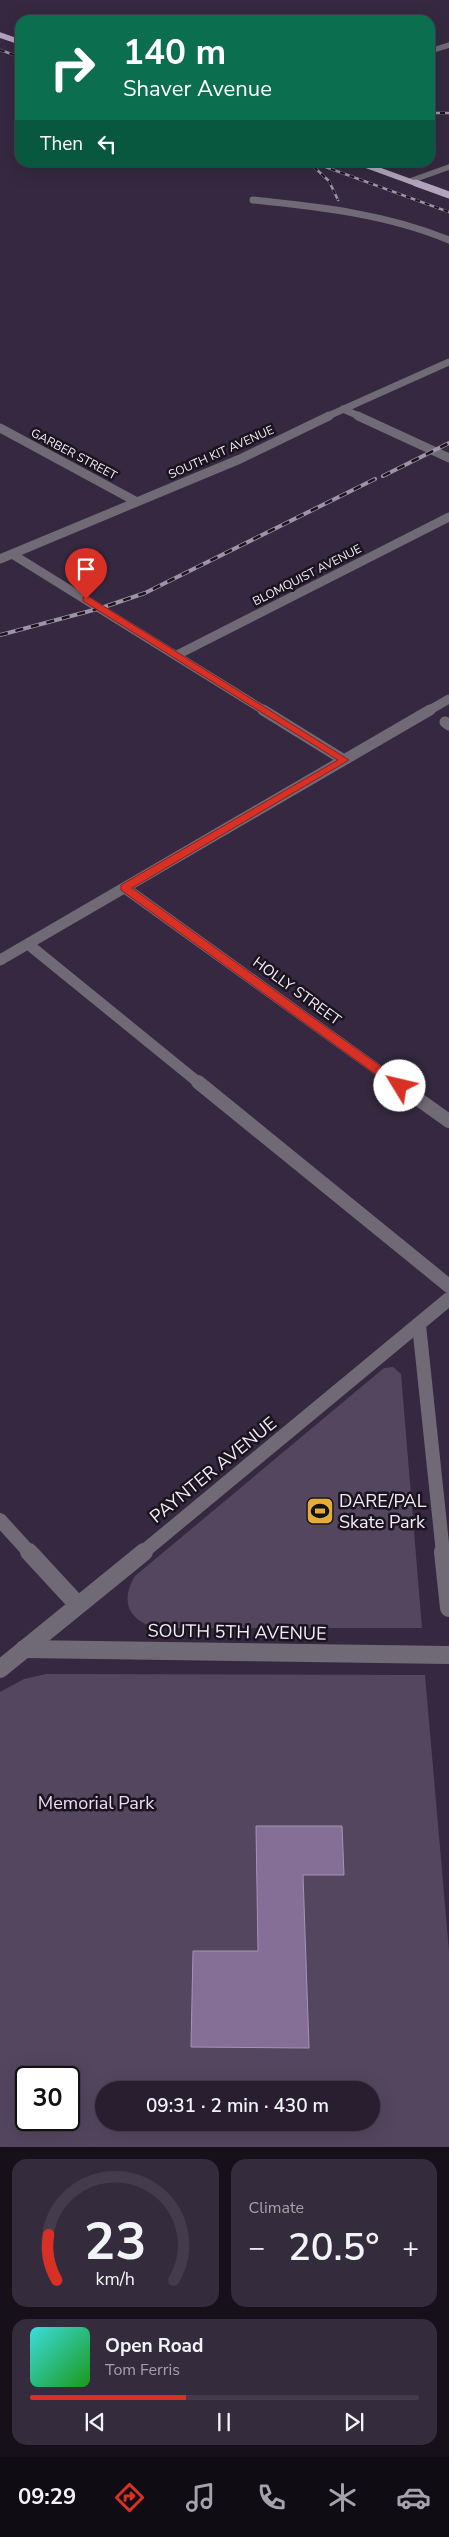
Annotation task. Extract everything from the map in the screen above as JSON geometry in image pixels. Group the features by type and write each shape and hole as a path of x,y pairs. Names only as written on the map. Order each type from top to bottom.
{"main road":[{"path":"0,35 15,40"},
{"path":"371,167 449,195"}],"street":[{"path":"435,49 449,45"},
{"path":"410,181 449,167"},
{"path":"253,200 346,210 378,216 449,240"},
{"name":"SOUTH KIT AVENUE","path":"0,559 240,459 343,409 449,362"},
{"path":"343,409 449,458"},
{"name":"GARBER STREET","path":"0,428 137,502"},
{"name":"BLOMQUIST AVENUE","path":"176,655 449,517"},
{"path":"12,554 344,760"},
{"path":"0,960 449,699"},
{"name":"HOLLY STREET","path":"125,888 449,1121"},
{"path":"28,944 449,1286"},
{"name":"PAYNTER AVENUE","path":"0,1670 419,1325 449,1298"},
{"path":"419,1325 449,1608"},
{"path":"0,1520 78,1605"},
{"name":"SOUTH 5TH AVENUE","path":"24,1649 449,1655"}],"green space":[{"path":"393,1367 401,1374 422,1628 156,1628 133,1615 129,1608 128,1594 135,1576 384,1368"},
{"name":"Memorial Park","path":"46,1674 425,1675 449,1951 449,2147 0,2147 0,1692 24,1679"}],"shaded area":[{"path":"256,1826 342,1826 344,1875 303,1875 309,2048 191,2047 193,1951 258,1951"}],"railway":[{"path":"0,50 15,55"},
{"path":"435,113 449,113"},
{"path":"314,167 329,181 338,200"},
{"path":"326,167 449,212"},
{"path":"383,476 449,443"},
{"path":"0,635 101,608 145,593 375,479"}],"place":[{"name":"DARE/PAL Skate Park","path":"320,1511"}],"route":[{"path":"86,599 344,760 125,888 400,1086"}]}
